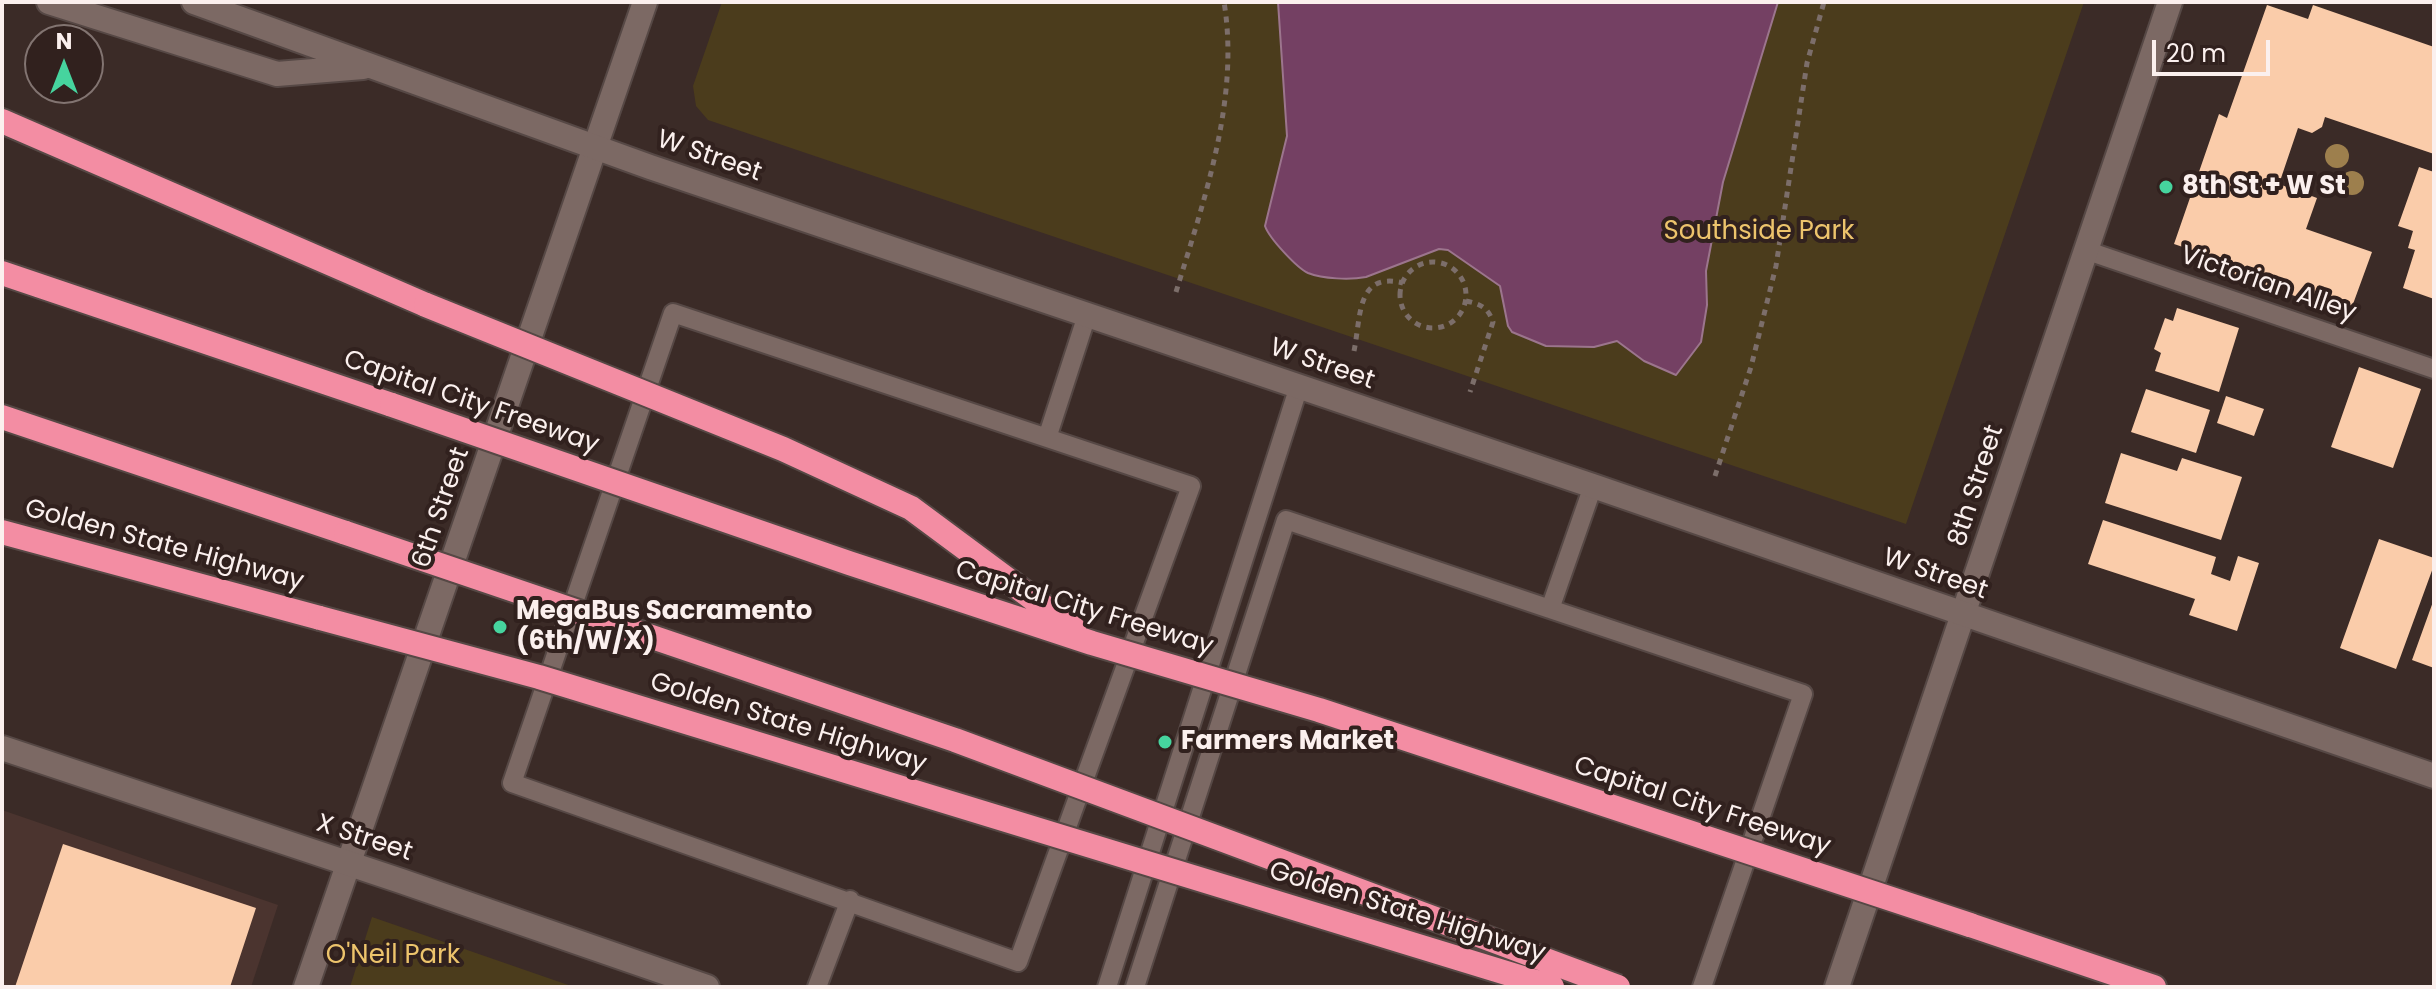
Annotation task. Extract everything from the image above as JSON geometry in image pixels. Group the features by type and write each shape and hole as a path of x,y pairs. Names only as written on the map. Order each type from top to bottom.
{"highway":[{"path":"2,121 426,305 783,449 911,508 1092,643"},
{"name":"Capital City Freeway","path":"2,273 834,558 1092,643 1319,710 2154,987"},
{"path":"2,417 955,740 1618,987"},
{"name":"Golden State Highway","path":"2,532 539,677 1552,987"}],"main road":[{"path":"49,2 277,74 373,66"},
{"name":"6th Street","path":"306,987 645,2"},
{"name":"8th Street","path":"1837,987 2170,2"},
{"name":"W Street","path":"205,4 595,148 1593,486 2434,776"},
{"name":"X Street","path":"2,748 707,987"}],"lane":[{"name":"Victorian Alley","path":"2085,250 2434,369"},
{"path":"673,313 1047,438 1191,486 1018,962 850,900 512,783 673,313"},
{"path":"1047,438 1087,315"},
{"path":"1107,987 1299,386"},
{"path":"1550,609 1593,486"},
{"path":"1135,987 1286,520 1803,694 1702,987"},
{"path":"817,987 850,900"}],"path":[{"path":"1176,292 1222,120 1228,66 1228,27 1224,2"},
{"path":"1715,476 1751,367 1776,266 1807,63 1824,2"},
{"path":"1425,263 1447,265 1463,280 1466,301 1463,310 1448,325 1427,327 1409,317 1403,307 1403,283 1407,275 1425,263"},
{"path":"1354,351 1366,292 1376,282 1383,280 1403,283"},
{"path":"1466,301 1481,305 1491,315 1493,322 1470,392"}],"shaded area":[{"path":"1278,2 1778,2 1723,182 1706,271 1707,305 1701,342 1676,375 1644,361 1617,341 1594,347 1546,346 1512,332 1500,286 1448,250 1439,249 1366,277 1352,278 1314,275 1291,259 1265,226 1287,136"},
{"path":"2,810 278,905 251,987 2,987"}],"green space":[{"name":"Southside Park","path":"722,2 2084,2 1906,524 708,120 696,106 693,86"},
{"name":"O'Neil Park","path":"372,917 574,987 350,987"}],"building":[{"path":"2267,5 2308,19 2313,5 2434,47 2434,154 2325,117 2322,127 2312,133 2298,128 2279,184 2317,198 2306,229 2372,252 2349,315 2218,269 2221,260 2174,244 2219,114 2227,118"},
{"path":"2419,167 2434,172 2434,299 2403,288 2415,250 2408,248 2413,231 2398,226"},
{"path":"2177,308 2239,328 2219,392 2155,371 2161,353 2154,349 2165,318 2173,321"},
{"path":"2359,367 2421,389 2393,468 2331,447"},
{"path":"2146,389 2210,410 2196,453 2131,432"},
{"path":"2226,396 2264,409 2254,436 2217,423"},
{"path":"2121,453 2177,471 2182,458 2242,477 2221,540 2105,503"},
{"path":"2103,520 2216,557 2211,574 2230,581 2238,556 2259,563 2237,631 2189,615 2195,599 2088,564"},
{"path":"2379,539 2434,558 2396,669 2340,648"},
{"path":"2434,599 2434,668 2412,660"},
{"path":"63,844 256,908 230,987 15,987"}],"place":[{"name":"8th St + W St","path":"2166,187"},
{"name":"MegaBus Sacramento (6th/W/X)","path":"500,627"},
{"name":"Farmers Market","path":"1165,742"}]}
